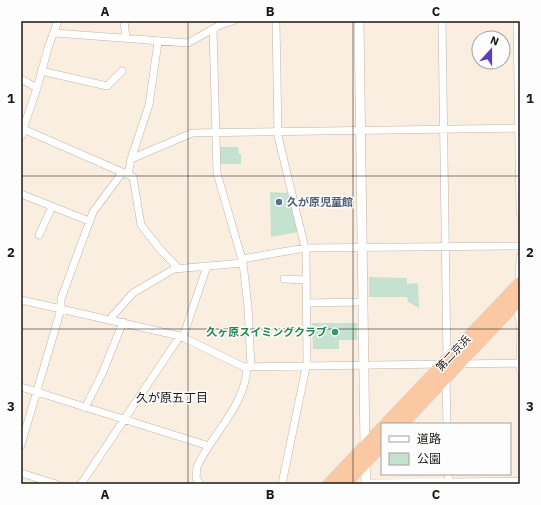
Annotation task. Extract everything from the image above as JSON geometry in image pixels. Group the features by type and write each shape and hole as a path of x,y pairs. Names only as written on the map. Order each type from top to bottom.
{"highway":[{"name":"第二京浜","path":"387,423 448,363 520,283"},
{"name":"第二京浜","path":"403,423 446,377 448,363 517,303"},
{"path":"329,484 381,429"},
{"path":"345,484 381,446"}],"street":[{"path":"58,21 22,131 133,177 141,225 159,248 178,268"},
{"path":"124,21 126,38"},
{"path":"55,33 154,39 158,42 188,43 213,29 232,21"},
{"path":"276,21 277,132 305,248 306,280 306,366 282,484"},
{"path":"359,21 366,484 520,481"},
{"path":"442,21 448,363"},
{"path":"516,21 520,214"},
{"path":"200,484 196,478 196,470 240,396 249,367 248,307 242,261 217,173 213,29"},
{"path":"21,445 61,309 61,299 89,221 98,203 125,174 131,159 148,105 158,42"},
{"path":"41,71 107,86 122,71"},
{"path":"21,79 37,88"},
{"path":"131,159 191,133 519,128"},
{"path":"21,194 89,221"},
{"path":"39,235 52,207"},
{"path":"110,319 133,293 178,268 242,261 305,248 520,246"},
{"path":"520,257 520,283"},
{"path":"81,484 182,337 207,266"},
{"path":"284,279 306,280"},
{"path":"21,300 110,319 182,337 249,367 520,363"},
{"path":"306,303 363,302"},
{"path":"517,303 517,310 520,320 520,370"},
{"path":"85,408 102,374 123,322"},
{"path":"446,377 447,423"},
{"path":"21,388 209,446"},
{"path":"21,473 56,484"}],"green space":[{"path":"220,147 238,147 239,154 241,154 241,164 220,164"},
{"path":"270,192 289,193 298,232 271,237"},
{"path":"369,277 407,278 407,284 418,283 419,308 408,302 407,297 369,297"},
{"name":"久ヶ原スイミングクラブ","path":"312,323 357,323 357,340 339,340 339,349 313,349"}],"place":[{"name":"久が原児童館","path":"279,202"},
{"name":"久ヶ原スイミングクラブ","path":"335,332"}],"district":[{"name":"久が原五丁目","path":"172,398"}]}
